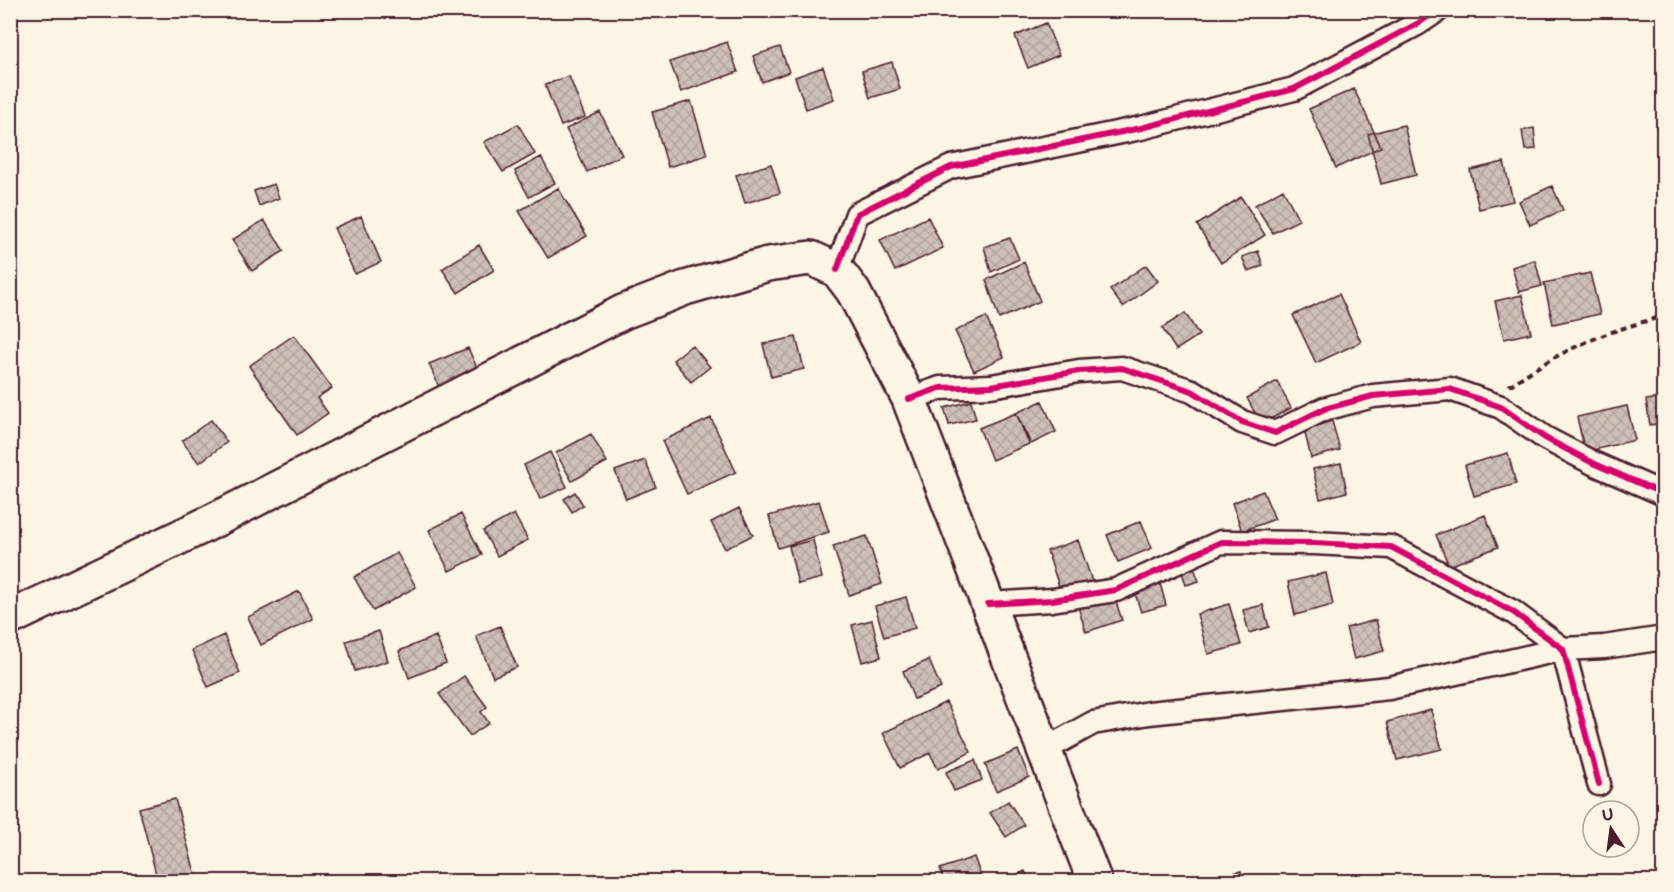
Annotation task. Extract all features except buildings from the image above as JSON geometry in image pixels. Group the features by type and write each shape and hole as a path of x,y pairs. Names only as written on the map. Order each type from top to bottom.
{"main road":[{"path":"10,618 207,524 623,312 685,288 768,264 811,258 837,270 853,291 909,399 1095,882"}],"street":[{"path":"837,270 857,214 951,167 1142,128 1294,89 1417,24 1438,10"},
{"path":"909,399 940,388 991,386 1079,370 1122,368 1192,391 1242,422 1275,433 1324,409 1372,396 1450,389 1501,407 1545,438 1595,464 1664,494"},
{"path":"988,604 1052,600 1116,590 1221,542 1391,547 1513,612 1563,649 1599,784"},
{"path":"1044,750 1093,723 1149,712 1389,688 1563,649 1604,647 1664,638"}],"path":[{"path":"1487,402 1547,360 1610,331 1664,316"}],"cycle path":[{"path":"837,270 857,214 951,167 1141,128 1294,89 1417,24 1438,10"},
{"path":"909,399 940,388 991,386 1079,371 1122,368 1192,391 1242,422 1275,433 1324,409 1373,396 1450,389 1501,407 1545,438 1595,464 1664,494"},
{"path":"988,604 1052,600 1116,590 1221,542 1391,547 1513,612 1563,649 1599,784"}]}
